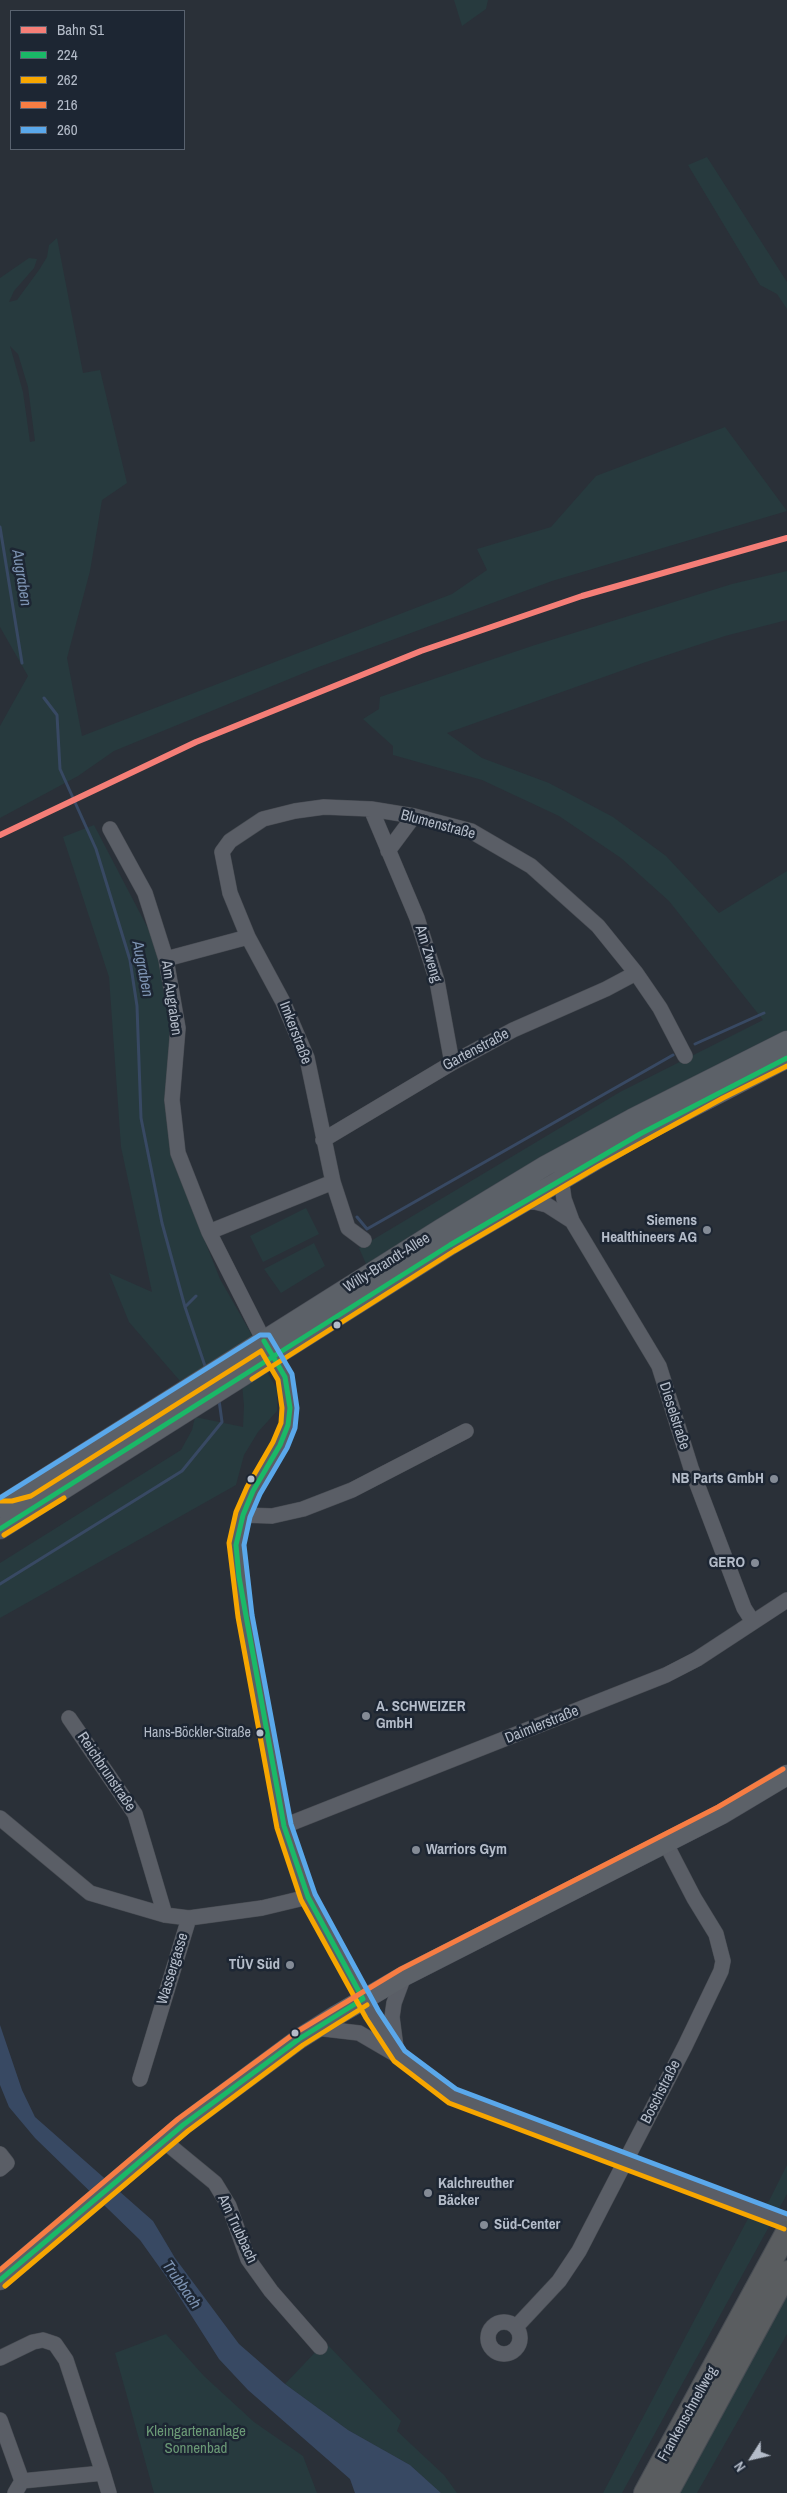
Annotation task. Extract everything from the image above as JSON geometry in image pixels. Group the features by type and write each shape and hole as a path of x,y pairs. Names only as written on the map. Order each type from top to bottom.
{"highway":[{"path":"667,2493 781,2263 787,2232"},
{"name":"Frankenschnellweg","path":"645,2493 731,2336 781,2263"}],"main road":[{"name":"Willy-Brandt-Allee","path":"269,1349 545,1166 632,1119 787,1041"},
{"name":"Willy-Brandt-Allee","path":"1,1528 188,1400 269,1349 640,1134 787,1058"},
{"name":"Willy-Brandt-Allee","path":"0,1507 188,1400"},
{"path":"0,2280 164,2141 246,2078 316,2028 404,1976 722,1814 787,1775"}],"street":[{"name":"Blumenstraße","path":"248,937 230,893 222,852 230,841 263,819 295,811 324,807 371,809 414,816 471,830 531,866 598,926 636,973 660,1008 685,1056"},
{"name":"Am Zweng","path":"371,809 417,918 437,981 452,1063"},
{"path":"388,851 414,816"},
{"name":"Am Augraben","path":"110,829 145,893 166,959 178,1028 172,1100 178,1153 209,1232 269,1349"},
{"path":"166,959 248,937"},
{"name":"Imkerstraße","path":"248,937 284,1002 307,1058 332,1182 348,1228 364,1240"},
{"name":"Gartenstraße","path":"323,1140 452,1063 513,1030 606,989 636,973"},
{"name":"Dieselstraße","path":"567,1176 562,1185 564,1199 572,1221 659,1366 703,1501 744,1608 753,1622"},
{"path":"209,1232 332,1182"},
{"name":"Dieselstraße","path":"522,1202 547,1204 572,1221"},
{"path":"269,1349 285,1377 289,1392 288,1425 280,1445 253,1490 243,1515 236,1545 239,1577 272,1772 284,1826 308,1896 363,1999 399,2056"},
{"path":"243,1515 272,1516 303,1509 352,1490 466,1431"},
{"path":"0,1493 11,1494 27,1490"},
{"name":"Daimlerstraße","path":"284,1826 666,1676 698,1659 787,1600"},
{"name":"Reichbrunstraße","path":"68,1718 135,1814 165,1915"},
{"path":"0,1818 90,1893 165,1915 189,1918"},
{"name":"Boschstraße","path":"516,2327 559,2281 574,2258 626,2161 717,1981 723,1961 716,1934 694,1898 665,1842"},
{"name":"Wassergasse","path":"140,2079 189,1918 262,1908 308,1896"},
{"path":"399,2056 393,2037 392,2017 394,2003 404,1976"},
{"path":"316,2028 359,2033 399,2056 452,2096 787,2222"},
{"name":"Am Trubbach","path":"164,2141 215,2183 229,2206 248,2259 271,2291 320,2347"},
{"path":"0,2154 7,2164 0,2169"},
{"path":"0,2358 33,2342 43,2340 55,2344 66,2360 109,2493"},
{"path":"0,2420 18,2487 103,2473"}],"green space":[{"path":"454,0 488,0 486,9 462,26"},
{"path":"707,157 787,282 787,309 777,294 760,285 688,165"},
{"path":"57,238 83,373 100,370 127,483 102,500 90,571 67,658 82,736 452,594 487,570 477,549 551,527 596,476 725,427 787,511 552,581 316,668 114,751 78,776 0,818 0,726 28,676 0,627 0,278 29,258 37,259 34,268 14,291 9,302 17,300 47,257 49,245","holes":["10,346 18,354 28,387 35,441 30,442 23,392"]},
{"path":"787,571 787,620 725,636 643,663 447,733 482,758 549,783 613,817 666,856 719,913 787,871 787,1035 531,1164 366,1264 359,1248 620,1092 763,1020 669,901 621,858 559,816 482,780 393,755 393,746 363,719 379,709 380,697 535,645 732,584"},
{"path":"94,825 165,961 172,1047 172,1158 220,1279 253,1337 180,1381 129,1322 109,1273 152,1292 121,1147 109,977 63,837"},
{"path":"306,1208 319,1234 263,1262 250,1236"},
{"path":"314,1243 325,1266 281,1293 264,1269"},
{"path":"266,1370 277,1389 277,1411 258,1432 244,1455 236,1485 0,1618 0,1563 181,1450 192,1430 195,1417 243,1427 242,1383"},
{"path":"787,2165 787,2194 622,2493 603,2493 752,2211 769,2201"},
{"path":"787,2297 787,2334 697,2493 676,2493"},
{"name":"Kleingartenanlage Sonnenbad","path":"166,2334 204,2376 254,2422 303,2456 317,2493 154,2493 115,2353"},
{"path":"325,2342 401,2421 397,2431 444,2475 457,2493 441,2493 410,2465 348,2430 285,2384"}],"water":[{"name":"Trubbach","path":"0,2025 22,2090 35,2117 153,2221 175,2258 239,2344 285,2384 348,2430 410,2465 441,2493 355,2493 350,2479 248,2390 219,2359 170,2282 140,2240 35,2138 9,2107 0,2085"}],"waterway":[{"name":"Augraben","path":"0,527 22,663"},
{"name":"Augraben","path":"44,698 57,715 60,769 96,849 130,960 137,1006 141,1118 162,1223 185,1307 206,1369"},
{"path":"695,1044 764,1013"},
{"path":"357,1217 367,1229 673,1055"},
{"path":"185,1307 196,1296"},
{"name":"Augraben","path":"0,1584 182,1471 222,1422 219,1400"}],"rail line":[{"name":"S1","path":"0,835 196,742 421,651 582,596 787,538"}],"transit line":[{"name":"224","path":"0,1529 450,1245 640,1134 787,1058"},
{"name":"262","path":"252,1379 454,1251 599,1166 723,1098 787,1066"},
{"name":"260","path":"0,1498 260,1335 269,1335 292,1374 297,1408 295,1428 287,1448 260,1494 250,1517 244,1545 252,1615 291,1824 315,1894 378,2010 405,2051 456,2089 787,2214"},
{"name":"224","path":"264,1341 285,1377 290,1408 288,1425 280,1445 253,1491 243,1515 236,1545 239,1577 284,1826 308,1897 363,1999"},
{"name":"262","path":"0,1501 12,1501 31,1496 261,1351 278,1380 282,1408 281,1423 236,1512 229,1543 238,1617 277,1828 301,1900 366,2018 394,2061 449,2103 784,2229"},
{"name":"262","path":"4,1535 64,1498"},
{"name":"216","path":"0,2270 178,2119 295,2033 401,1969 718,1807 783,1769"},
{"name":"224","path":"0,2280 183,2125 299,2039 363,1999"},
{"name":"262","path":"5,2286 188,2131 303,2045 367,2005"}],"place":[{"name":"Siemens Healthineers AG","path":"707,1230"},
{"name":"NB Parts GmbH","path":"774,1479"},
{"name":"GERO","path":"755,1563"},
{"name":"A. SCHWEIZER GmbH","path":"366,1716"},
{"name":"Hans-Böckler-Straße","path":"260,1733"},
{"name":"Warriors Gym","path":"416,1850"},
{"name":"TÜV Süd","path":"290,1965"},
{"name":"Kalchreuther Bäcker","path":"428,2193"},
{"name":"Süd-Center","path":"484,2225"}]}
